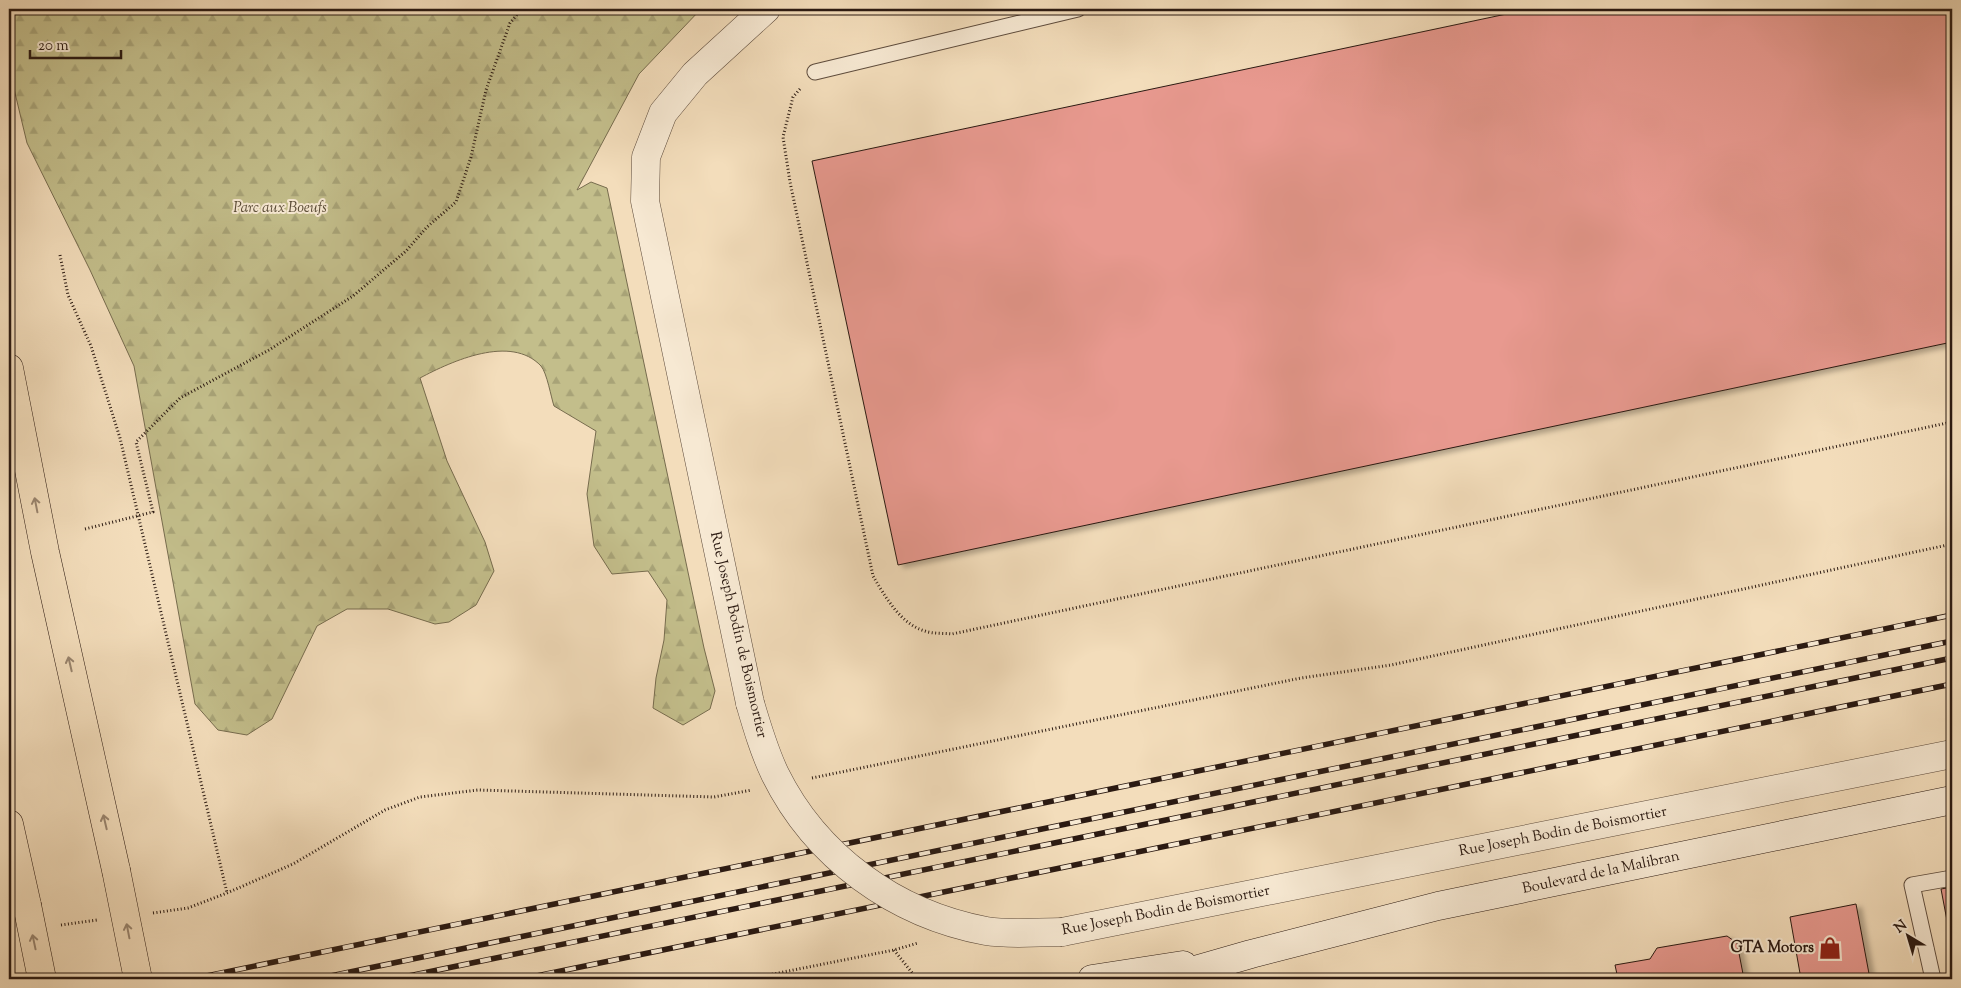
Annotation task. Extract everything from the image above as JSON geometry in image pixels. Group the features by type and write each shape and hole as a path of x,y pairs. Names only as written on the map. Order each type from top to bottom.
{"highway":[{"path":"9,368 45,552 116,870 138,979"},
{"path":"9,824 42,979"}],"street":[{"name":"Rue Joseph Bodin de Boismortier","path":"766,9 695,74 663,113 646,157 645,202 750,702 762,745 787,796 800,817 835,856 856,874 901,902 926,914 953,923 987,931 1062,932 1952,754"},
{"name":"Boulevard de la Malibran","path":"1164,979 1251,954 1438,906 1952,800"},
{"name":"Boulevard de la Malibran","path":"1092,979 1251,954"}],"lane":[{"path":"815,72 1078,9"},
{"path":"1933,979 1912,885 1952,878"}],"path":[{"path":"85,529 153,512 136,442 180,398 269,350 353,296 406,251 427,227 456,202 471,156 486,90 510,23 522,9"},
{"path":"815,72 794,98 783,137 790,182 873,576 902,618 924,631 952,634 1952,422"},
{"path":"60,255 68,295 91,346 120,438 228,893"},
{"path":"810,778 1302,678 1391,665 1952,544"},
{"path":"150,913 188,908 228,893 293,864 385,810 420,797 478,790 714,797 752,790"},
{"path":"56,926 103,920"},
{"path":"894,950 917,979"}],"green space":[{"name":"Parc aux Boeufs","path":"9,9 701,9 639,74 577,190 591,182 607,188 704,648 715,691 710,709 683,725 653,708 656,678 664,640 667,600 648,571 612,574 594,546 587,494 596,431 554,406 547,379 541,366 528,357 514,352 498,351 464,358 420,378 447,461 485,542 494,571 476,605 449,622 435,624 388,609 347,609 317,626 272,719 247,735 218,730 195,704 134,366 90,270 27,143 9,68"}],"building":[{"path":"1530,9 1952,9 1952,342 898,565 812,161"},
{"path":"1952,887 1952,947 1941,889"},
{"name":"GTA Motors","path":"1856,904 1870,979 1801,979 1790,917"},
{"path":"1727,936 1737,943 1744,979 1618,979 1615,965 1650,959 1657,948"}],"railway":[{"path":"192,979 1952,615"},
{"path":"316,979 1952,641"},
{"path":"394,979 1952,658"},
{"path":"522,979 1952,684"}],"place":[{"name":"GTA Motors","path":"1830,948"}]}
